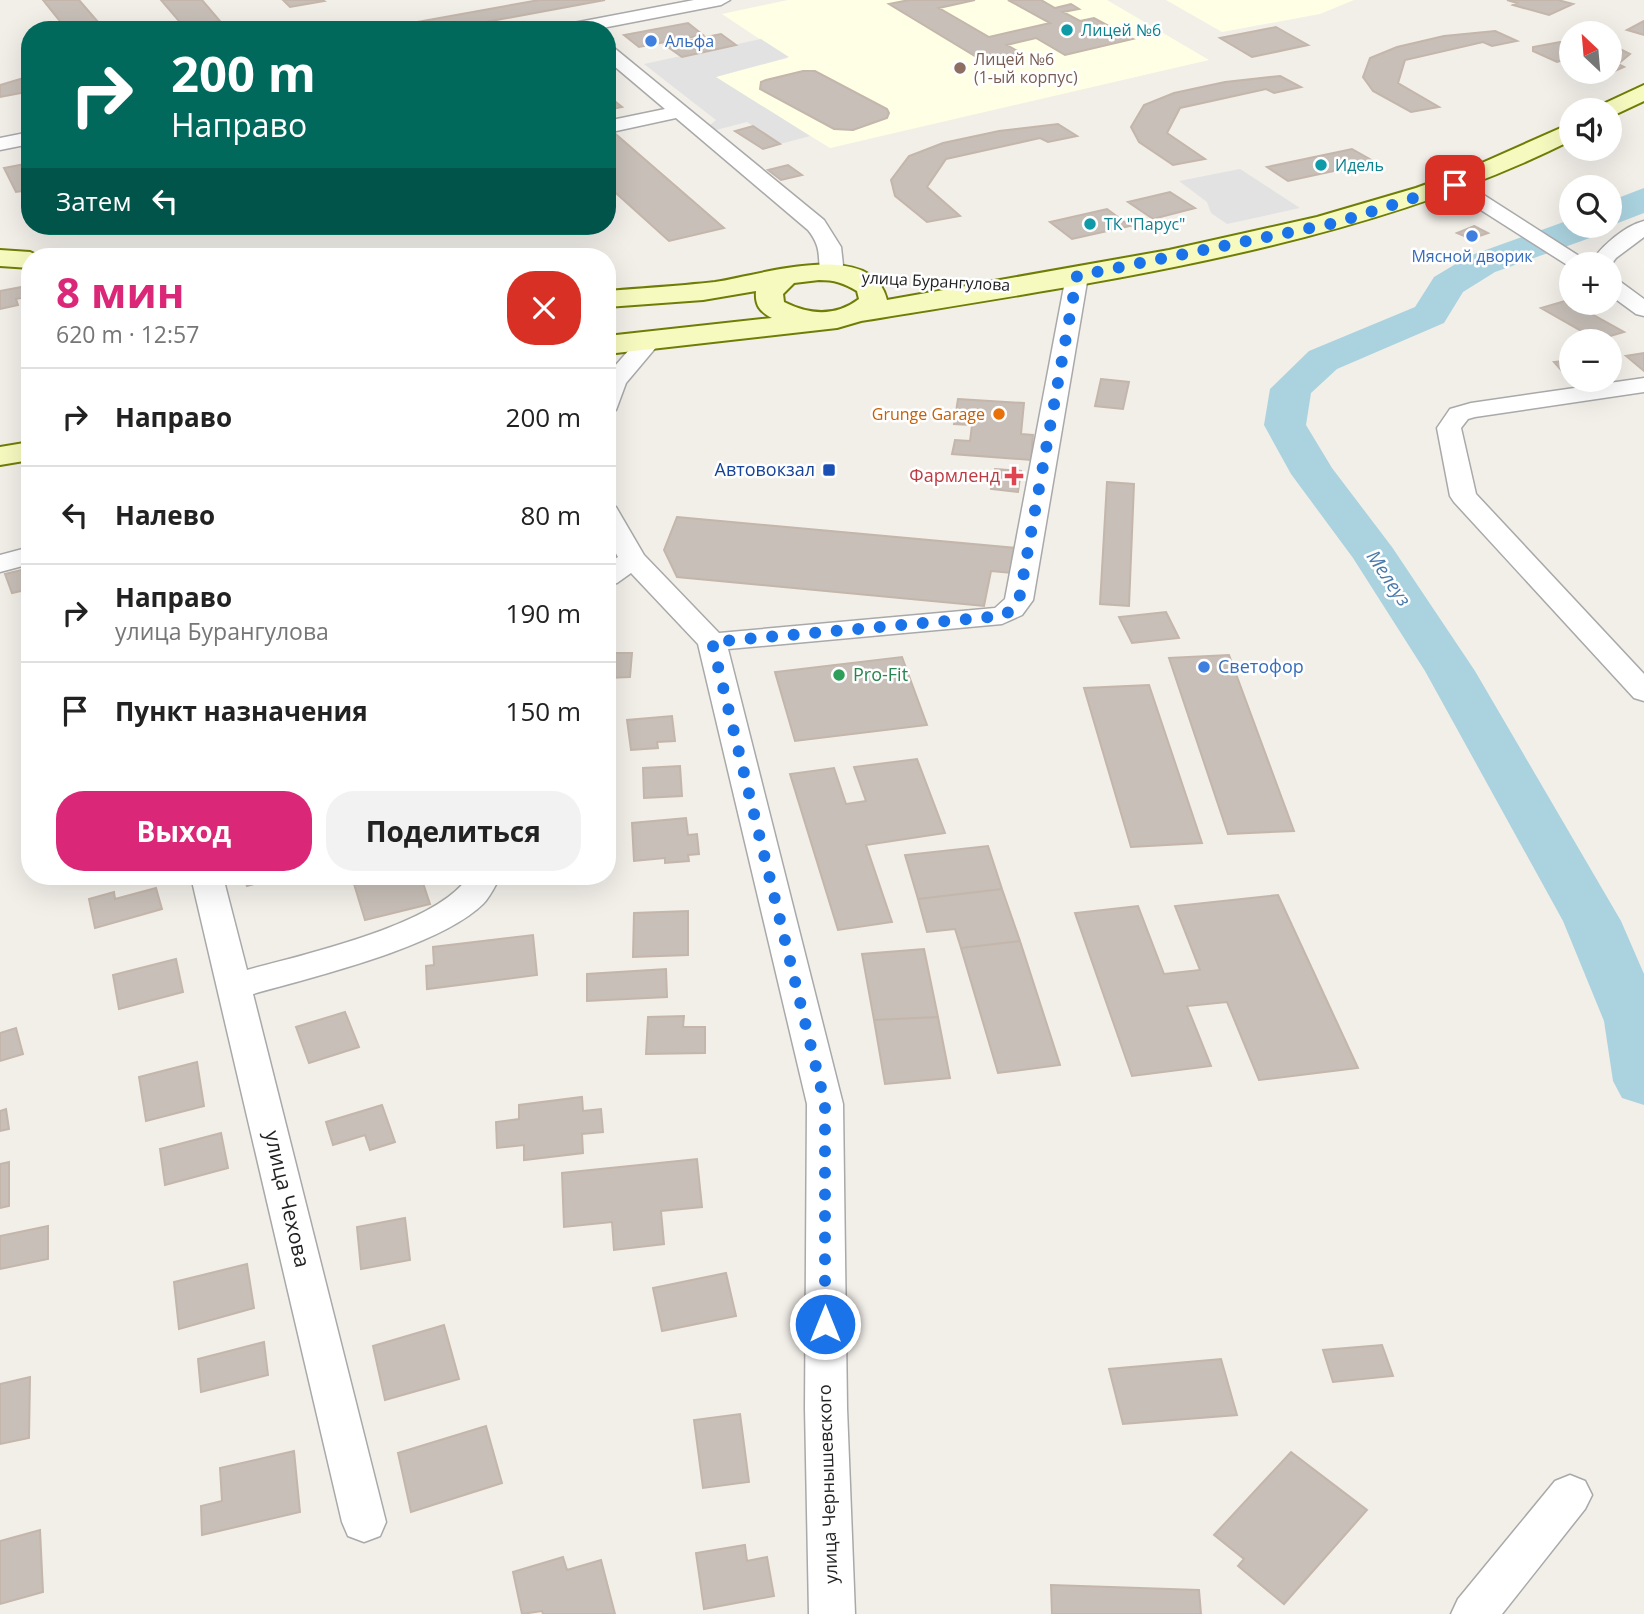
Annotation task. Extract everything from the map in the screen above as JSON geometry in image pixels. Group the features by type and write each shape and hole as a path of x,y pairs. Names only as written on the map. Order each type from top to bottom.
{"main road":[{"path":"1622,103 1644,92"},
{"name":"улица Бурангулова","path":"616,302 838,320 861,313 1077,276 1335,223 1455,185 1559,138"},
{"path":"0,258 21,259"},
{"name":"улица Бурангулова","path":"616,300 696,293 804,273 1019,285"},
{"name":"улица Бурангулова","path":"842,275 870,287 873,301 861,313"},
{"path":"783,279 769,292 771,306 801,319"},
{"path":"616,344 801,319"},
{"path":"0,456 21,452"}],"street":[{"path":"615,21 721,0"},
{"path":"616,58 816,225 829,241 842,275"},
{"path":"616,125 681,111"},
{"path":"0,144 21,140"},
{"path":"1455,185 1561,252"},
{"path":"1609,252 1644,227"},
{"path":"712,642 1002,616 1012,610 1019,600 1077,276"},
{"path":"1622,293 1644,309"},
{"path":"616,383 652,339"},
{"path":"1644,385 1471,410 1459,414 1449,428 1463,496 1644,692"},
{"path":"0,564 21,558"},
{"name":"улица Чернышевского","path":"620,568 712,642 825,1104 826,1408 832,1614"},
{"name":"улица Чехова","path":"209,885 236,986 364,1522"},
{"path":"236,986 359,951 460,908 482,885"},
{"path":"1474,1614 1570,1495"}],"shaded area":[{"name":"Лицей №6 (1-ый корпус)","path":"788,0 1107,0 1209,60 830,148 715,77 788,58 722,14"},
{"path":"1166,0 1354,0 1320,14 1222,32"},
{"path":"761,39 789,57 716,77 810,136 780,144 747,122 716,130 710,125 716,120 644,64"},
{"path":"1240,169 1300,208 1227,224 1211,213 1207,202 1179,181"}],"building":[{"path":"43,0 79,0 97,21 60,21"},
{"path":"161,0 202,0 220,21 179,21"},
{"path":"283,0 322,0 324,1 290,7"},
{"path":"539,0 605,0 492,21 423,21"},
{"name":"Лицей №6","path":"909,0 975,0 939,8 989,37 1050,23 1008,0 1041,0 1055,8 1071,4 1079,9 1063,12 1080,21 1094,18 1133,39 1065,55 1036,38 1007,45 1021,53 983,61 889,4"},
{"path":"1507,0 1558,0 1573,4 1549,15 1513,5 1517,3"},
{"path":"1644,21 1644,35 1627,30"},
{"name":"Альфа","path":"688,23 703,35 639,47 624,35"},
{"path":"1276,27 1308,45 1252,57 1220,38"},
{"path":"1495,31 1517,41 1492,46 1483,42 1405,60 1398,83 1439,107 1411,112 1373,91 1363,77 1370,58 1397,47 1444,36"},
{"path":"721,34 736,45 682,57 665,45"},
{"path":"1559,42 1559,61 1533,51 1533,47"},
{"path":"1622,50 1630,54 1622,61"},
{"path":"803,71 815,71 887,109 887,118 853,130 834,129 760,89 761,82"},
{"path":"1280,76 1301,87 1274,93 1266,89 1180,108 1167,133 1205,159 1173,165 1139,142 1131,127 1144,105 1174,93 1225,82"},
{"path":"21,79 21,93 0,97 0,85"},
{"path":"1058,124 1077,136 1048,142 1040,138 946,159 927,187 960,216 927,222 895,196 891,180 909,156 943,143 999,131"},
{"path":"753,126 780,144 763,149 735,131"},
{"path":"616,134 724,228 669,241 616,193"},
{"name":"Идель","path":"1352,149 1375,162 1288,181 1267,167"},
{"path":"21,165 21,191 16,192 4,168"},
{"path":"788,165 802,175 781,180 768,170"},
{"path":"1170,192 1195,208 1153,219 1128,202"},
{"name":"ТК \"Парус\"","path":"1107,209 1130,226 1072,239 1050,222"},
{"name":"Мясной дворик","path":"1474,226 1488,233 1471,239 1457,233"},
{"path":"21,287 21,298 16,299 18,305 0,309 0,291"},
{"path":"1559,303 1559,315 1594,315 1619,329 1578,329 1541,308"},
{"path":"1644,353 1644,371 1626,356"},
{"path":"1101,379 1129,382 1123,409 1095,406"},
{"path":"958,399 1024,403 1021,434 1033,435 1031,460 952,454 955,440 970,441 972,425 954,424"},
{"path":"995,469 1021,471 1018,492 991,489"},
{"path":"1107,482 1134,484 1129,606 1100,604"},
{"path":"677,517 1016,548 1012,573 991,571 984,606 677,577 664,550"},
{"path":"21,570 21,591 12,593 5,574"},
{"path":"1166,612 1179,638 1132,643 1119,617"},
{"path":"616,653 632,653 630,677 616,678"},
{"path":"1229,655 1294,831 1228,834 1169,658"},
{"path":"902,657 927,725 795,741 775,672"},
{"path":"1149,685 1202,843 1131,847 1084,688"},
{"path":"672,716 675,741 657,742 658,748 631,750 627,720"},
{"path":"917,759 945,833 866,845 892,922 838,930 790,774 834,768 846,804 866,801 854,767"},
{"path":"680,766 682,796 644,798 643,768"},
{"path":"686,818 688,835 697,834 699,854 688,855 689,861 665,863 665,858 634,861 632,823"},
{"path":"988,846 1002,889 918,899 905,855"},
{"path":"354,885 424,885 430,904 365,920"},
{"path":"156,888 162,909 95,928 89,899 114,892 115,899"},
{"path":"1002,889 1020,941 961,948 955,929 927,932 918,899"},
{"path":"1278,895 1358,1068 1259,1080 1227,1002 1187,1006 1211,1066 1132,1076 1075,913 1138,906 1164,974 1200,970 1175,906"},
{"path":"688,911 688,955 633,957 634,913"},
{"path":"533,935 537,975 427,989 426,966 434,965 433,947"},
{"path":"1020,941 1060,1065 998,1073 961,948"},
{"path":"924,949 938,1017 874,1020 862,954"},
{"path":"176,959 183,992 119,1009 113,975"},
{"path":"666,969 667,997 587,1001 587,974"},
{"path":"345,1012 359,1047 309,1063 296,1027"},
{"path":"684,1016 683,1027 705,1027 705,1053 646,1054 648,1017"},
{"path":"938,1017 950,1078 885,1084 874,1020"},
{"path":"16,1028 23,1054 0,1061 0,1033"},
{"path":"197,1062 204,1106 146,1121 139,1077"},
{"path":"582,1097 583,1111 601,1109 603,1132 582,1134 583,1153 524,1160 524,1145 497,1148 496,1122 519,1119 519,1105"},
{"path":"382,1105 395,1142 370,1150 365,1135 333,1145 326,1122"},
{"path":"6,1109 9,1129 0,1131 0,1111"},
{"path":"221,1133 228,1168 165,1185 160,1149"},
{"path":"697,1159 702,1207 661,1211 664,1244 614,1250 612,1222 564,1227 562,1173"},
{"path":"9,1162 9,1206 0,1208 0,1164"},
{"path":"405,1218 410,1260 361,1269 357,1227"},
{"path":"48,1226 48,1259 0,1269 0,1236"},
{"path":"247,1264 254,1308 179,1329 174,1282"},
{"path":"726,1273 736,1316 662,1331 653,1288"},
{"path":"444,1325 459,1379 385,1400 373,1346"},
{"path":"264,1342 268,1375 201,1392 198,1359"},
{"path":"1382,1345 1393,1376 1333,1382 1323,1350"},
{"path":"1221,1359 1237,1415 1123,1424 1109,1369"},
{"path":"30,1377 29,1438 0,1444 0,1384"},
{"path":"740,1414 749,1482 703,1488 694,1420"},
{"path":"486,1426 502,1483 411,1512 398,1453"},
{"path":"294,1451 300,1512 202,1535 201,1506 222,1501 220,1468"},
{"path":"1291,1452 1367,1510 1284,1604 1238,1566 1244,1559 1214,1535"},
{"path":"40,1530 43,1592 0,1604 0,1541"},
{"path":"745,1545 747,1561 767,1557 774,1596 704,1609 696,1553"},
{"path":"563,1557 567,1570 601,1560 615,1614 543,1614 542,1611 522,1614 513,1572"},
{"path":"1051,1585 1199,1590 1201,1614 1052,1614"}],"waterway":[{"name":"Мелеуз","path":"1622,209 1644,199"},
{"name":"Мелеуз","path":"1559,236 1482,264 1448,285 1430,315 1323,360 1291,389 1285,425 1313,474 1376,557 1450,671 1592,921 1634,1021 1644,1081"}],"place":[{"name":"Лицей №6","path":"1067,30"},
{"name":"Альфа","path":"651,41"},
{"name":"Лицей №6 (1-ый корпус)","path":"960,68"},
{"name":"Идель","path":"1321,165"},
{"name":"ТК \"Парус\"","path":"1090,224"},
{"name":"Мясной дворик","path":"1472,236"},
{"name":"Grunge Garage","path":"999,414"},
{"name":"Автовокзал","path":"829,470"},
{"name":"Фармленд","path":"1014,476"},
{"name":"Светофор","path":"1204,667"},
{"name":"Pro-Fit","path":"839,675"}],"route":[{"path":"825,1324 825,1104 712,642 1002,616 1012,610 1019,600 1077,276 1335,223 1455,185"}]}
